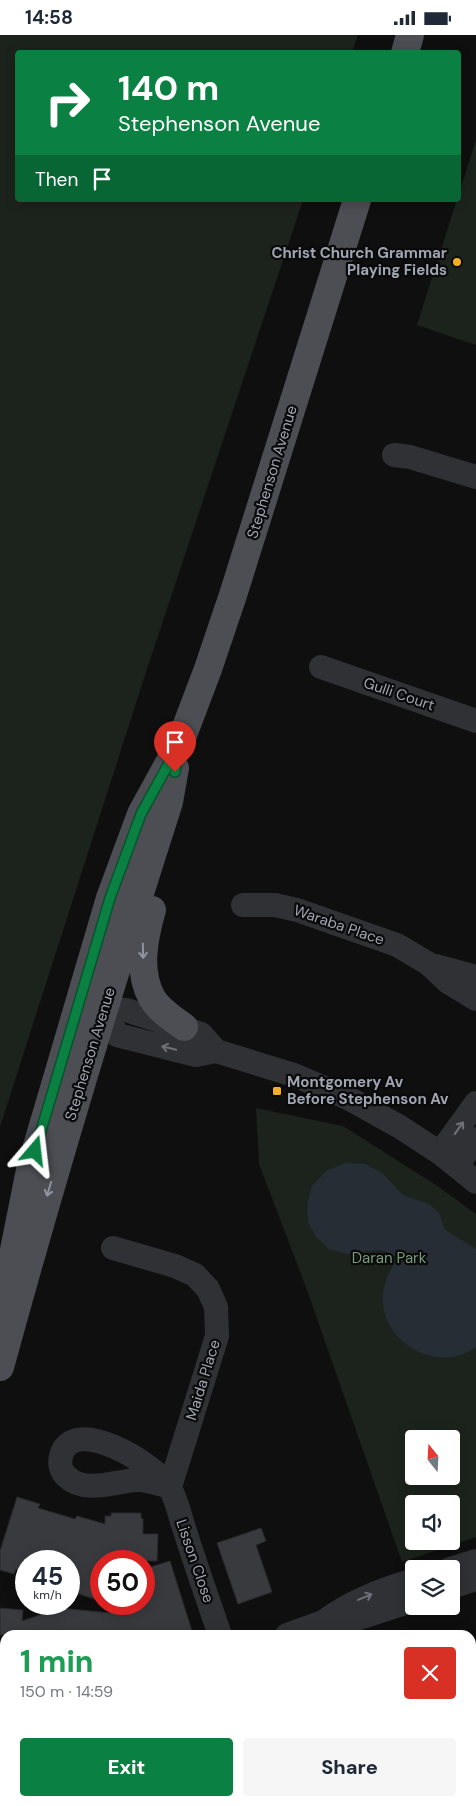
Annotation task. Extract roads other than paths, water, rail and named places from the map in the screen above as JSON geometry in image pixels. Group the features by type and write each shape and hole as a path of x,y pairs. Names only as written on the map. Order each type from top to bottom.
{"main road":[{"path":"405,50 410,35"},
{"name":"Stephenson Avenue","path":"0,1305 9,1275 30,1170 110,898 141,814 180,743 233,595 356,202"},
{"name":"Stephenson Avenue","path":"0,1367 43,1209 103,1008 169,802 180,743"},
{"path":"169,802 173,844 143,941 143,957 147,986 152,998 163,1011 184,1027"}],"street":[{"path":"394,455 410,457 476,477"},
{"name":"Gulli Court","path":"321,667 476,721"},
{"name":"Waraba Place","path":"243,905 275,905 342,924 397,945 429,964 448,982 476,999"},
{"path":"91,963 103,1008 117,1035 196,1055 216,1051 294,1075 350,1099 449,1160 476,1182"},
{"name":"Waraba Place","path":"429,964 476,977"},
{"path":"103,1008 126,1010 184,1027 201,1034 216,1051"},
{"path":"30,1170 74,1040 103,1008"},
{"path":"449,1160 476,1103"},
{"path":"449,1160 476,1139"},
{"name":"Maida Place","path":"113,1248 175,1266 195,1275 208,1289 216,1307 217,1336 170,1487"},
{"name":"Lisson Close","path":"170,1487 218,1630"},
{"path":"460,1566 476,1561"},
{"path":"460,1584 476,1579"},
{"path":"304,1630 324,1622 344,1606 381,1590 405,1583"},
{"path":"324,1622 350,1621 405,1603"}],"place":[{"name":"Christ Church Grammar Playing Fields","path":"457,262"},
{"name":"Montgomery Av Before Stephenson Av","path":"277,1091"}],"park label":[{"name":"Daran Park","path":"389,1258"}]}
